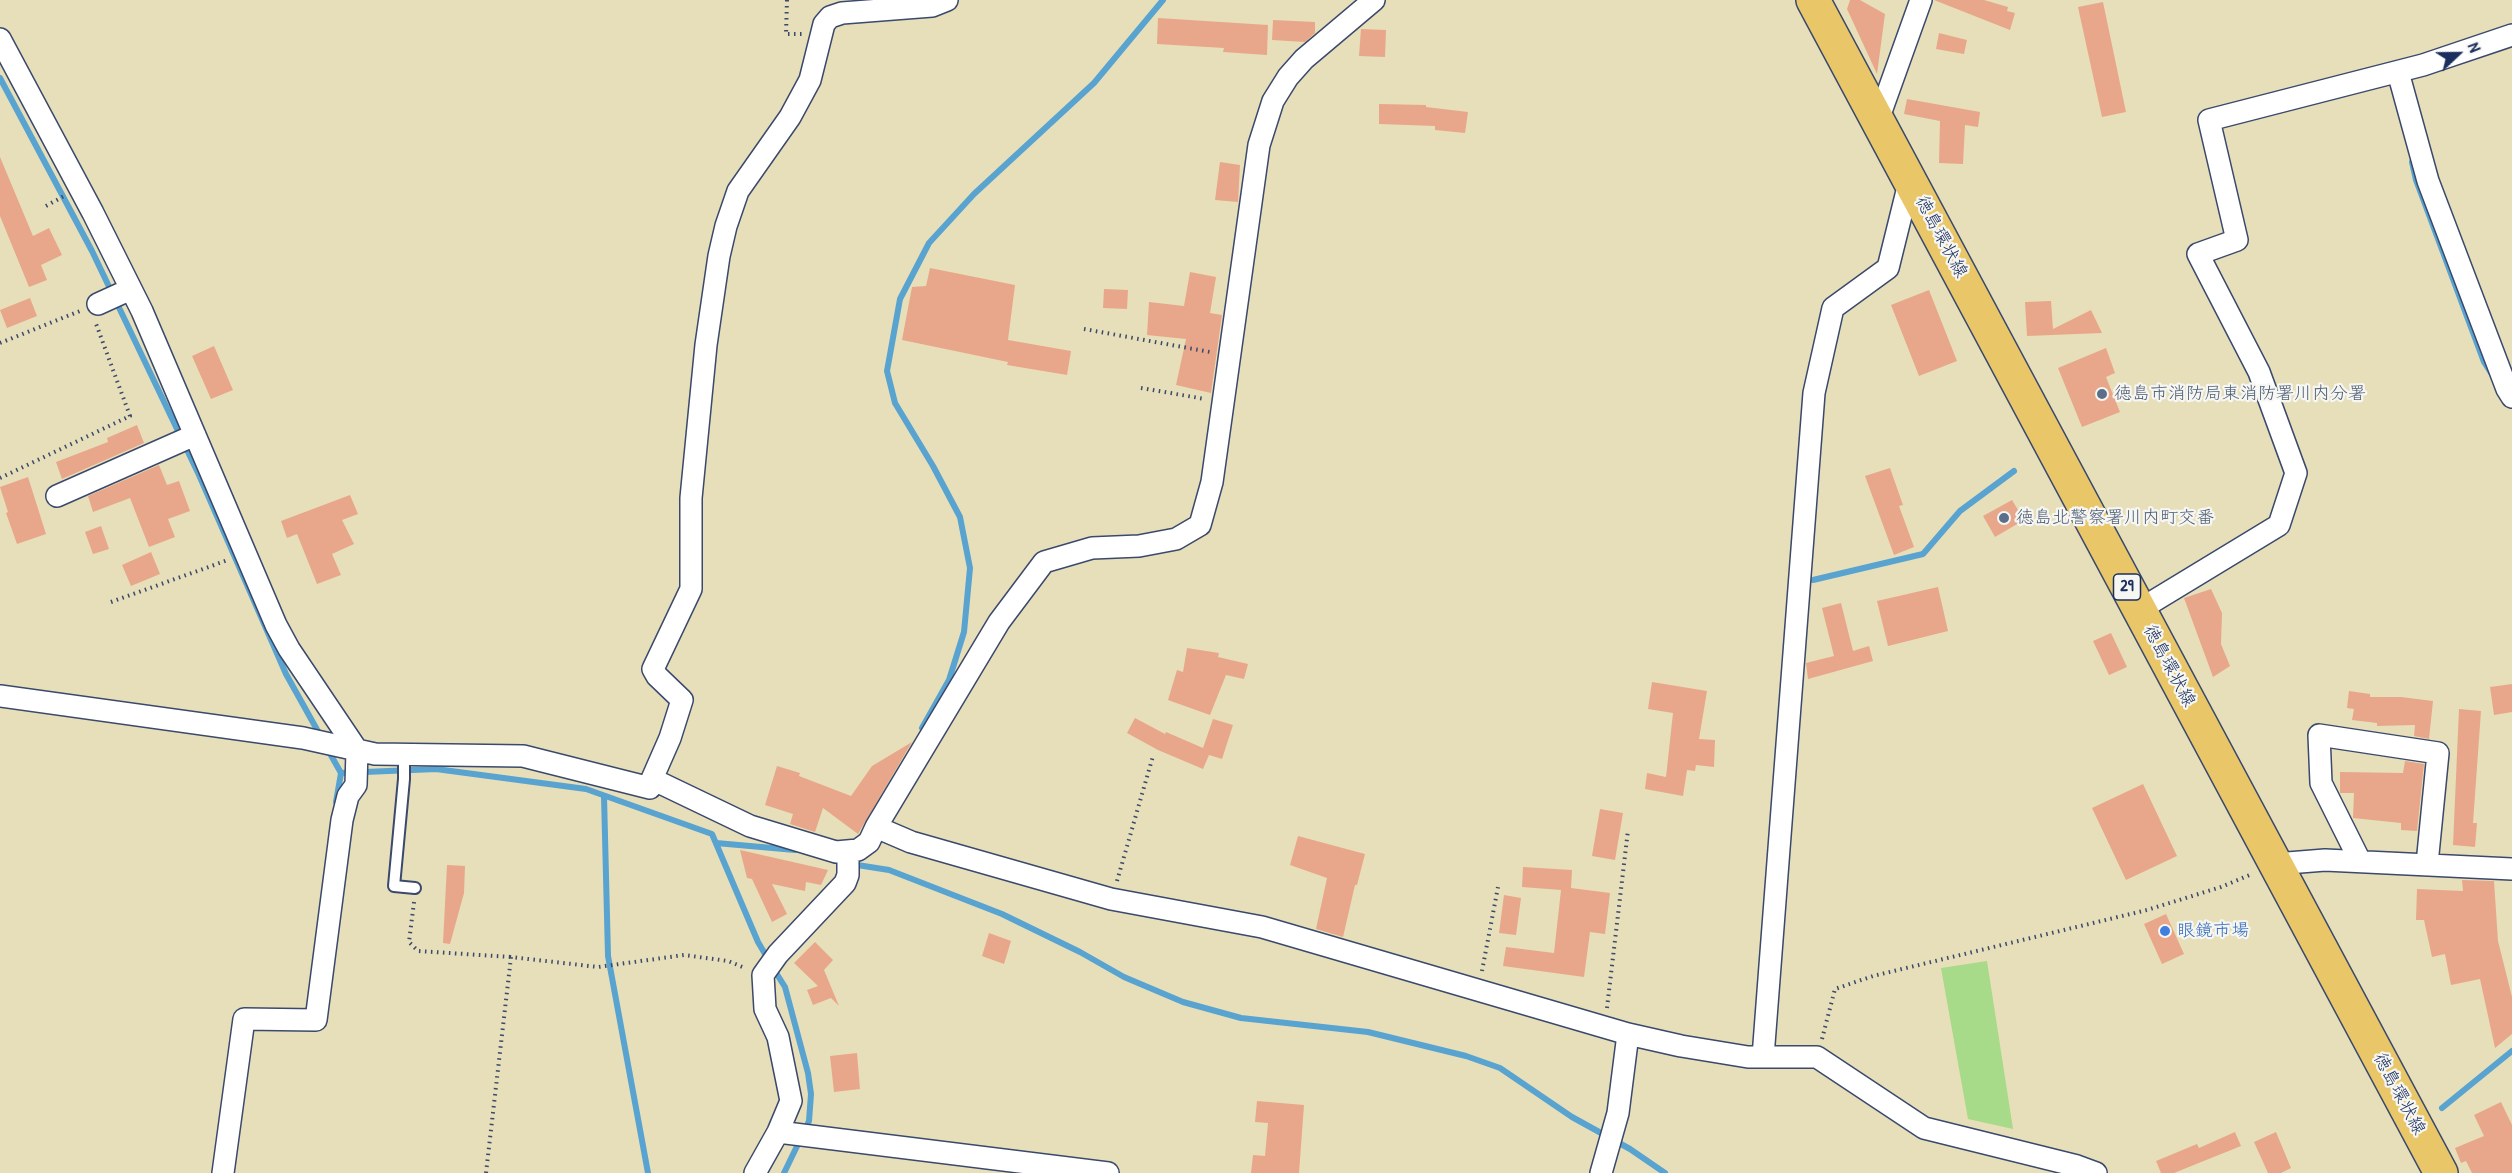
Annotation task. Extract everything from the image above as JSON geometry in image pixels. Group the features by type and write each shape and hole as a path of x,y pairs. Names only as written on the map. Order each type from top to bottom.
{"main road":[{"name":"徳島環状線","path":"1813,0 2441,1173"}],"street":[{"path":"0,696 325,742 358,755 523,756 650,788 682,700 657,676 653,669 691,589 691,498 705,357 719,256 738,191 790,117 810,80 824,24 830,17 842,13 932,6 948,0"},
{"path":"794,1134 791,1101 778,1037 765,1009 770,966 845,883 848,862 869,842 999,622 1044,562 1092,548 1139,546 1176,538 1200,525 1212,482 1259,145 1273,101 1288,77 1304,58 1374,0"},
{"path":"1878,120 1921,0"},
{"path":"2139,610 2279,525 2296,473 2259,372 2198,254 2237,240 2209,120 2398,72 2512,34"},
{"path":"0,39 131,289 276,625 289,649 358,755 356,785 348,796 342,820 316,1020 244,1019 223,1173"},
{"path":"2398,72 2428,181 2507,389 2512,396"},
{"path":"1763,1057 1814,393 1833,308 1888,268 1910,179"},
{"path":"94,306 131,289"},
{"path":"57,496 195,435"},
{"path":"2360,861 2321,783 2319,735 2438,753 2427,864"},
{"path":"652,779 750,826 826,849 848,862"},
{"path":"876,827 911,842 1111,899 1262,927 1628,1034 1681,1047 1763,1057 1817,1057 1924,1128 2077,1166 2096,1173"},
{"path":"2275,864 2325,860 2512,869"},
{"path":"1601,1173 1618,1113 1628,1034"},
{"path":"755,1173 794,1134"},
{"path":"794,1134 1108,1173"}],"lane":[{"path":"404,757 394,885 415,888"}],"path":[{"path":"787,0 786,34 822,34"},
{"path":"0,343 94,306 130,416 0,478"},
{"path":"1084,329 1229,356"},
{"path":"1141,388 1223,401"},
{"path":"111,602 218,564"},
{"path":"1111,899 1153,756"},
{"path":"1605,1027 1628,830"},
{"path":"1817,1057 1835,989 1873,976 2147,910 2221,887 2275,864"},
{"path":"1478,990 1498,887"},
{"path":"415,888 410,942 418,951 511,957 598,967 684,955 770,966"},
{"path":"486,1173 511,957"}],"green space":[{"path":"1987,961 2013,1129 1968,1119 1941,968"}],"building":[{"path":"1850,0 1860,0 1885,14 1877,74 1847,9"},
{"path":"1934,0 1984,0 2008,7 2007,11 2015,13 2010,30"},
{"path":"2103,2 2126,112 2102,117 2078,7"},
{"path":"1158,18 1268,25 1267,55 1223,52 1224,48 1157,44"},
{"path":"1273,20 1315,22 1315,33 1305,42 1272,40"},
{"path":"1361,29 1386,30 1385,57 1359,56"},
{"path":"1939,33 1967,40 1964,54 1936,49"},
{"path":"1907,99 1980,112 1978,127 1965,125 1963,164 1939,163 1940,121 1904,114"},
{"path":"1379,104 1426,105 1426,107 1468,112 1465,133 1435,130 1435,126 1379,124"},
{"path":"0,157 33,236 49,228 62,255 41,265 47,280 29,287 0,216"},
{"path":"1220,162 1240,165 1238,202 1215,200"},
{"path":"930,268 1015,285 1008,340 1071,351 1067,375 1007,365 1008,362 902,340 912,287 926,286"},
{"path":"1190,272 1216,277 1210,313 1222,315 1211,393 1176,385 1186,339 1147,335 1149,302 1184,306"},
{"path":"1104,289 1128,290 1127,309 1103,308"},
{"path":"1929,290 1957,361 1919,376 1891,305"},
{"path":"30,298 37,316 7,328 0,310"},
{"path":"2051,301 2053,329 2091,310 2102,333 2027,336 2025,302"},
{"path":"214,346 233,390 211,399 192,356"},
{"path":"2106,348 2115,373 2106,377 2120,412 2082,427 2058,368"},
{"path":"137,425 144,443 62,479 56,462 108,442 107,438"},
{"path":"159,465 167,485 179,481 190,511 168,519 175,537 149,547 130,498 93,512 88,496"},
{"path":"1890,468 1903,505 1899,506 1914,547 1894,555 1865,476"},
{"path":"28,477 46,534 17,544 0,487"},
{"path":"350,495 358,514 342,520 354,544 332,554 341,575 317,584 297,534 287,538 281,521"},
{"name":"徳島北警察署川内町交番","path":"2012,500 2024,520 1995,537 1983,516"},
{"path":"101,526 109,549 93,554 85,532"},
{"path":"151,552 160,574 131,586 122,565"},
{"path":"1938,587 1948,631 1888,646 1877,601"},
{"path":"2211,589 2222,613 2221,644 2230,666 2213,677 2184,598"},
{"path":"1841,603 1853,651 1869,646 1873,661 1808,679 1806,663 1834,656 1822,608"},
{"path":"2111,633 2127,667 2109,675 2093,641"},
{"path":"1187,648 1219,653 1218,657 1248,664 1244,679 1226,675 1210,715 1168,700 1177,670 1183,672"},
{"path":"1652,682 1707,691 1699,739 1715,740 1714,767 1696,765 1695,771 1687,770 1683,796 1645,789 1647,773 1666,777 1673,713 1648,709"},
{"path":"2512,684 2512,712 2494,715 2490,687"},
{"path":"2349,691 2370,694 2370,697 2401,697 2433,701 2429,739 2414,736 2415,725 2377,726 2377,723 2352,720 2354,709 2347,708"},
{"path":"2459,709 2481,711 2473,823 2477,823 2475,847 2453,845"},
{"path":"1135,718 1165,734 1166,732 1203,748 1213,719 1233,725 1222,759 1209,755 1203,769 1158,750 1127,733"},
{"path":"912,742 858,834 823,808 815,832 790,824 793,814 765,805 777,766 800,773 799,776 851,796 872,766"},
{"path":"2405,761 2424,764 2417,831 2401,830 2401,823 2353,818 2354,793 2340,793 2340,772 2403,773"},
{"path":"2143,784 2177,856 2126,880 2092,808"},
{"path":"1600,809 1623,813 1615,860 1592,856"},
{"path":"1298,836 1365,854 1343,937 1316,929 1327,878 1290,865"},
{"path":"740,850 828,870 821,885 806,882 805,891 772,884 787,914 772,922 752,879 747,878"},
{"path":"447,865 465,866 464,893 450,944 443,943"},
{"path":"1523,867 1572,870 1571,888 1610,893 1605,934 1590,932 1584,977 1503,966 1506,947 1554,953 1561,890 1522,887"},
{"path":"2462,880 2494,881 2498,941 2512,997 2512,1034 2495,1048 2480,979 2451,985 2445,954 2432,957 2424,920 2416,920 2417,889 2463,891"},
{"path":"1504,895 1521,898 1516,935 1499,933"},
{"path":"2166,914 2184,954 2162,964 2144,924"},
{"path":"989,933 1011,941 1004,964 982,956"},
{"path":"815,942 833,960 824,970 839,1006 831,998 813,1005 807,990 818,986 794,963"},
{"path":"857,1053 860,1089 834,1092 830,1056"},
{"path":"1257,1101 1304,1105 1299,1173 1251,1173 1253,1155 1265,1156 1268,1123 1255,1122"},
{"path":"2501,1102 2512,1125 2512,1173 2472,1173 2466,1161 2461,1163 2455,1148 2484,1136 2474,1115"},
{"path":"2235,1132 2241,1146 2174,1173 2161,1173 2156,1161 2197,1144 2199,1148"},
{"path":"2276,1132 2291,1168 2281,1173 2268,1173 2254,1142"}],"waterway":[{"path":"922,728 949,680 964,632 970,568 960,517 933,466 895,403 887,371 900,299 929,243 974,194 1094,83 1163,0"},
{"path":"0,78 92,251 199,475 286,674 320,735"},
{"path":"2412,162 2416,180 2484,362 2493,376"},
{"path":"1813,580 1923,554 1960,511 2014,471"},
{"path":"328,750 341,773 436,769 586,789 712,834 758,942 768,959"},
{"path":"336,802 341,773"},
{"path":"604,796 608,956 648,1173"},
{"path":"716,843 795,850"},
{"path":"851,864 889,870 1002,914 1080,952 1124,977 1183,1002 1241,1018 1368,1032 1466,1056 1500,1068 1572,1117 1630,1149 1665,1173"},
{"path":"773,968 785,987 808,1073 811,1094 809,1121 805,1130"},
{"path":"2442,1108 2512,1051"},
{"path":"784,1173 800,1140"}],"place":[{"name":"徳島市消防局東消防署川内分署","path":"2102,394"},
{"name":"徳島北警察署川内町交番","path":"2004,518"},
{"name":"眼鏡市場","path":"2165,931"}]}
